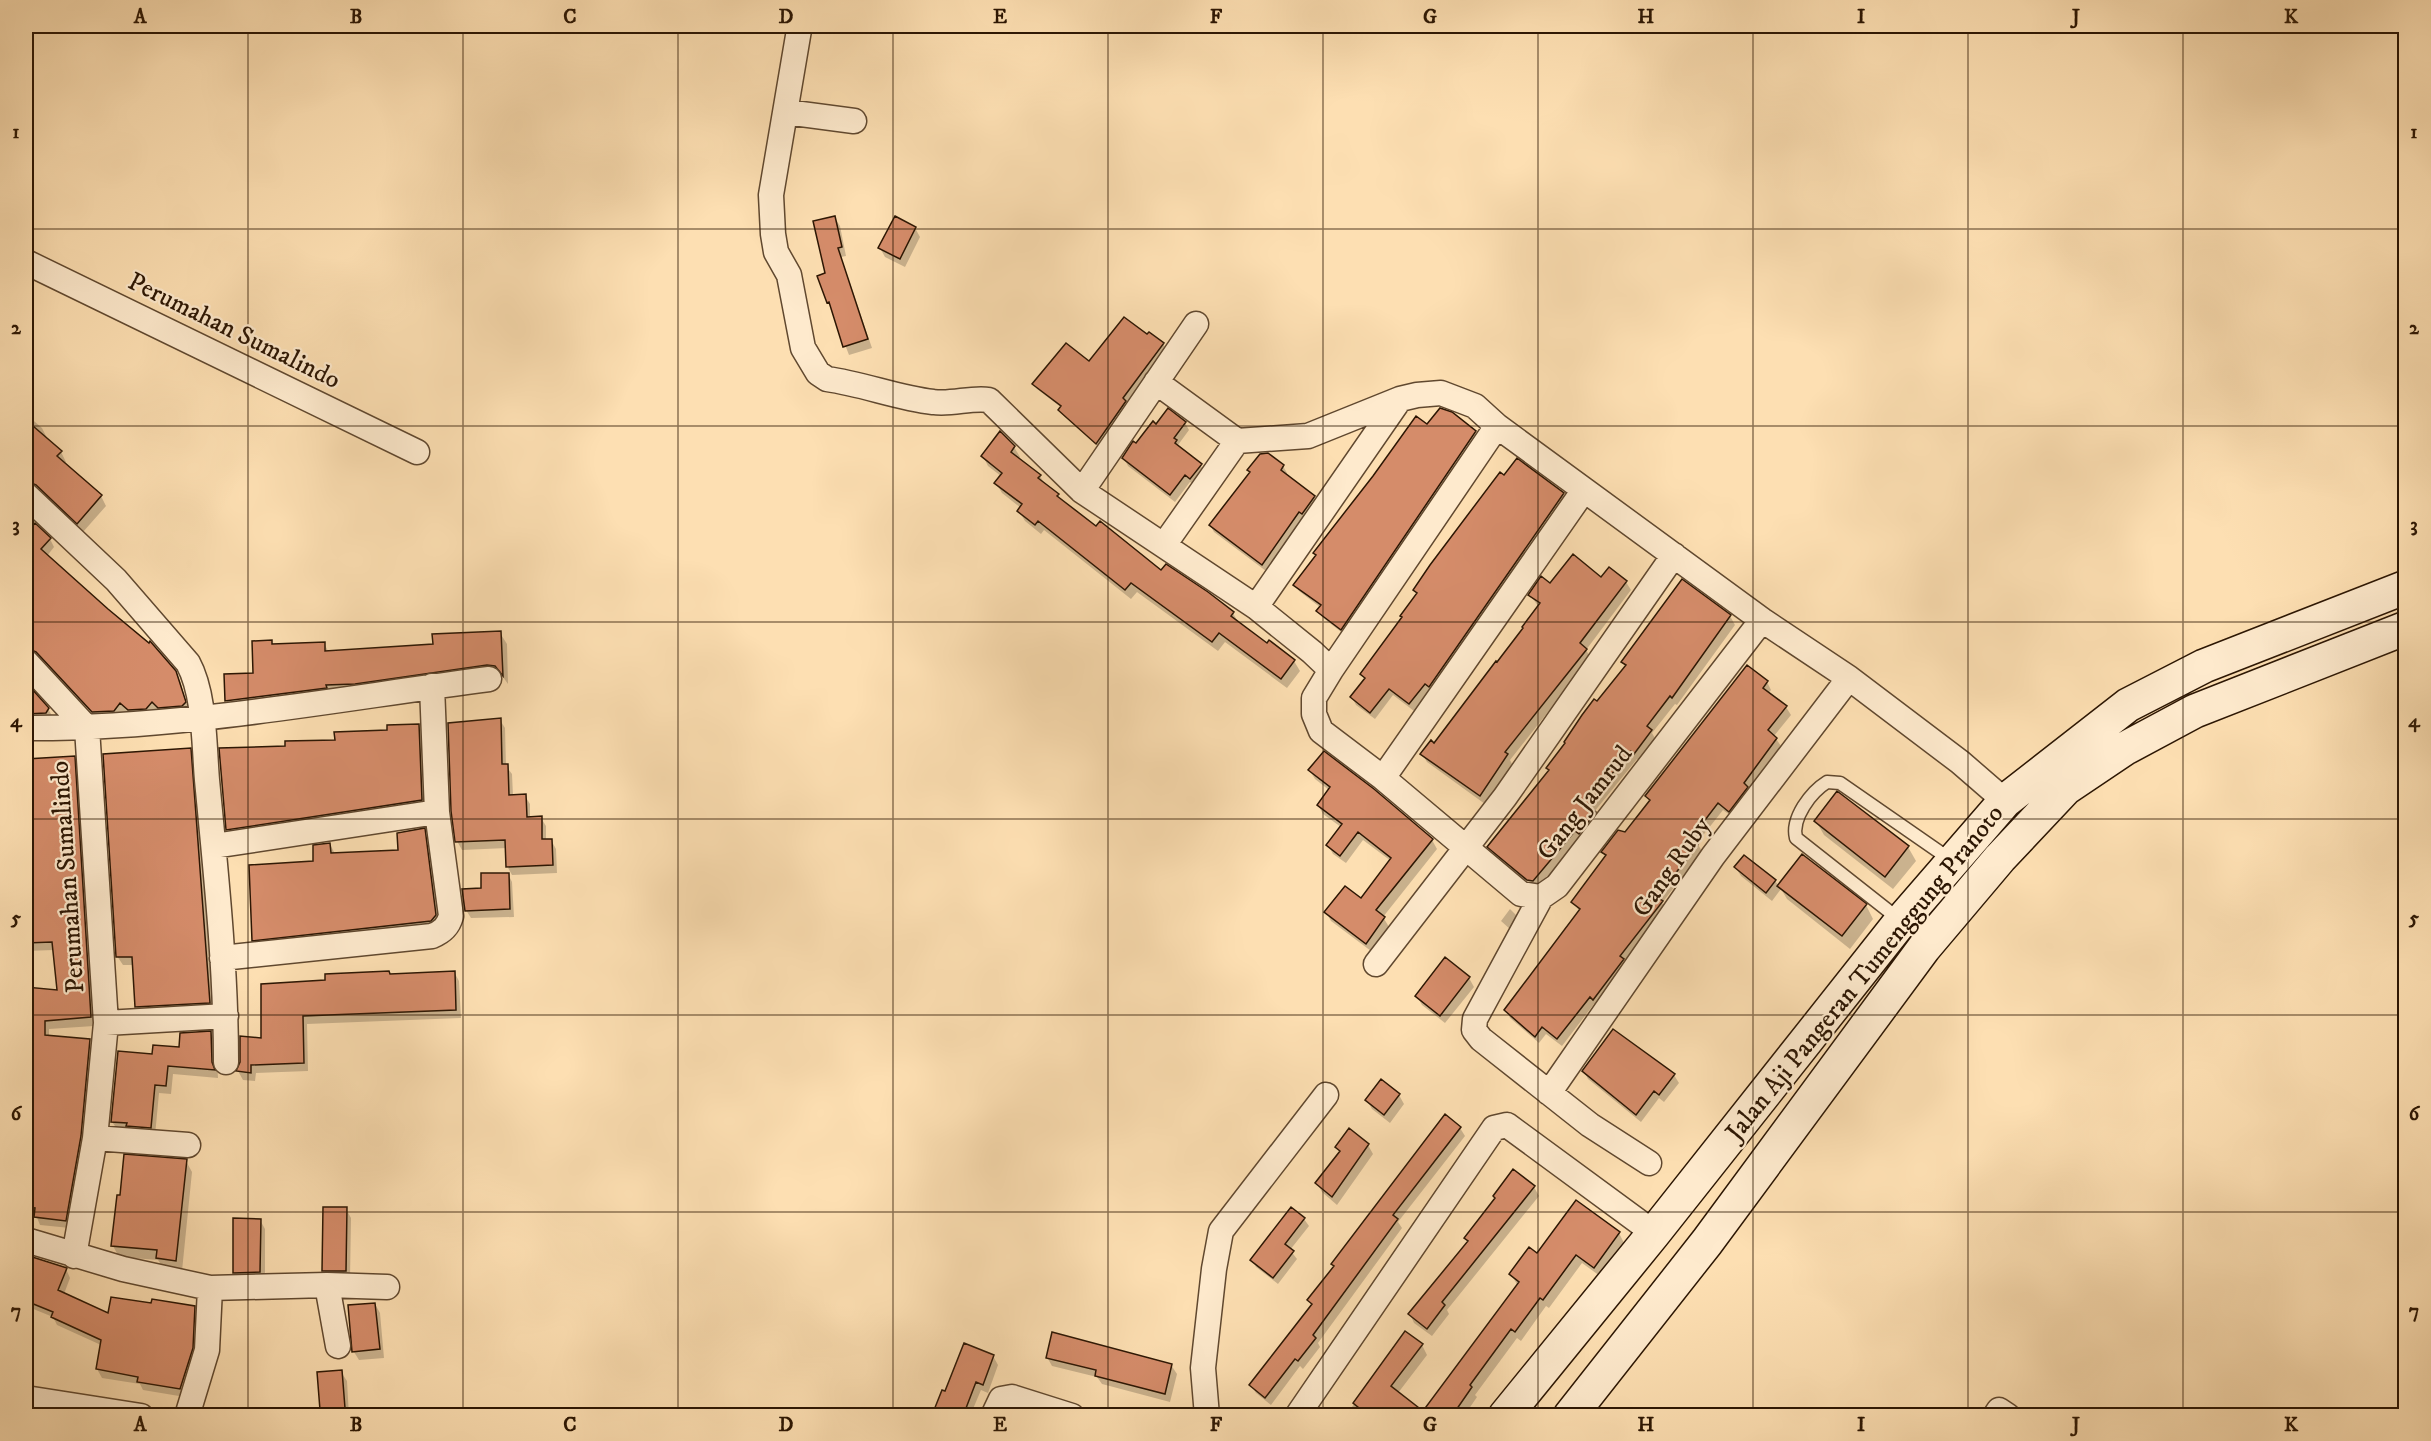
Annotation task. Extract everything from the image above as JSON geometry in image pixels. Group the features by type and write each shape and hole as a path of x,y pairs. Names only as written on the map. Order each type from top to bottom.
{"main road":[{"name":"Jalan Aji Pangeran Tumenggung Pranoto","path":"1505,1416 1654,1233 1901,921 2005,801 2128,705 2204,666 2406,587"},
{"name":"Jalan Aji Pangeran Tumenggung Pranoto","path":"1570,1416 1707,1242 1924,948 2000,858 2066,788 2124,748 2195,711 2406,628"}],"street":[{"path":"799,30 771,195 773,234 776,252 789,275 803,348 818,373 827,379 932,402 956,403 980,398 989,400 1082,491 1256,607 1331,670"},
{"path":"786,112 854,121"},
{"name":"Perumahan Sumalindo","path":"26,262 417,452"},
{"path":"1082,491 1196,324"},
{"path":"1156,382 1237,441 1308,436 1352,417 1417,394 1441,393 1474,406 1497,426 1762,620 1849,678 1960,762 2005,801"},
{"path":"1256,607 1400,399"},
{"path":"1497,426 1331,670 1314,698 1314,714 1321,731 1383,778 1465,849 1521,894 1541,897"},
{"path":"1164,545 1237,441"},
{"path":"1383,778 1584,490"},
{"path":"26,495 116,580 188,663 194,673 202,719 214,846 226,1016 226,1062"},
{"path":"1376,964 1505,797 1674,555"},
{"name":"Gang Jamrud","path":"1549,1093 1481,1040 1474,1030 1474,1019 1541,897 1557,886 1762,620"},
{"path":"26,662 87,728"},
{"name":"Gang Ruby","path":"1549,1093 1713,856 1849,678"},
{"path":"26,728 87,728 202,719 489,679"},
{"path":"222,958 432,936 440,933 449,924 451,916 437,812 432,686"},
{"name":"Perumahan Sumalindo","path":"74,1256 95,1138 106,1023 87,728"},
{"path":"214,846 437,812"},
{"name":"Perumahan Sumalindo","path":"106,1023 226,1016"},
{"path":"1549,1093 1590,1125 1649,1163"},
{"path":"1207,1416 1203,1368 1214,1269 1221,1231 1326,1095"},
{"path":"1297,1416 1494,1128 1508,1125 1654,1233"},
{"path":"95,1138 188,1145"},
{"path":"26,1240 74,1256 210,1288 327,1285 387,1287"},
{"path":"327,1285 338,1346"},
{"path":"187,1416 207,1350 210,1288"},
{"path":"993,1416 1001,1399 1012,1397 1072,1416"},
{"path":"26,1398 141,1416"}],"lane":[{"path":"1901,921 1796,838 1794,826 1817,789 1827,782 1840,783 1953,861"}],"building":[{"path":"835,216 842,247 838,248 868,339 843,347 829,302 827,303 817,276 825,273 813,221"},
{"path":"895,216 916,227 900,259 878,248"},
{"path":"1124,317 1164,343 1123,398 1126,401 1096,444 1058,410 1061,406 1032,384 1066,343 1089,361"},
{"path":"1168,408 1186,422 1174,438 1177,440 1175,443 1202,464 1190,479 1185,475 1170,495 1122,458 1133,441 1136,443 1153,421 1156,424"},
{"path":"1440,408 1452,412 1476,431 1341,630 1316,611 1321,605 1293,585 1316,555 1313,553 1416,416 1427,424"},
{"path":"26,420 62,451 57,456 102,495 77,524 36,485 26,481"},
{"path":"1000,431 1015,446 1011,452 1041,475 1038,478 1059,494 1057,496 1096,526 1100,521 1161,570 1166,564 1208,592 1234,612 1231,616 1267,643 1269,640 1295,660 1281,679 1219,633 1212,642 1131,583 1125,590 1038,521 1035,525 1017,511 1022,504 994,483 1002,473 981,456"},
{"path":"1268,453 1284,465 1281,470 1315,496 1302,514 1299,512 1262,565 1209,525 1250,472 1247,470 1260,454"},
{"path":"1517,458 1564,493 1429,687 1425,684 1409,704 1389,689 1370,713 1350,697 1365,678 1360,674 1402,617 1400,616 1417,593 1413,590 1430,565 1500,472 1504,475"},
{"path":"35,523 51,538 41,549 108,609 149,643 150,641 176,671 186,702 182,706 158,708 152,702 146,709 128,710 120,703 114,711 92,712 36,652 26,648 26,534"},
{"path":"1573,554 1601,577 1609,567 1627,581 1580,643 1587,649 1505,752 1508,754 1480,796 1420,754 1431,740 1434,743 1540,603 1528,595 1541,576 1550,583"},
{"path":"1682,579 1731,615 1672,698 1670,696 1647,726 1652,730 1634,754 1631,751 1588,805 1596,812 1579,834 1575,831 1533,881 1527,880 1487,847 1549,770 1546,768 1594,699 1597,701 1626,665 1621,662"},
{"path":"501,631 503,676 495,666 487,665 355,684 326,685 327,688 225,701 224,674 253,673 252,641 272,640 272,644 325,642 325,651 433,644 432,634"},
{"path":"1747,665 1768,681 1763,688 1787,706 1768,730 1777,738 1744,783 1748,787 1729,812 1718,803 1692,837 1699,843 1657,897 1663,901 1620,956 1624,959 1593,1000 1590,997 1557,1039 1542,1027 1535,1037 1504,1010 1580,909 1571,902 1606,855 1601,852 1618,830 1625,832 1650,800 1645,796"},
{"path":"32,689 49,708 46,713 26,714 26,701"},
{"path":"501,718 502,764 508,764 509,795 526,794 527,817 542,816 542,839 552,839 553,865 506,867 505,840 455,842 451,811 448,723"},
{"path":"419,724 422,800 226,830 219,748 285,746 285,741 335,740 334,732 387,730 387,725"},
{"path":"191,748 210,1003 135,1007 132,957 116,957 103,754"},
{"path":"1324,751 1374,789 1433,839 1376,910 1385,917 1366,944 1324,912 1345,886 1361,898 1391,858 1358,832 1340,856 1326,845 1342,824 1317,805 1330,787 1308,770"},
{"path":"75,756 91,1017 45,1021 45,1035 90,1039 81,1136 66,1221 34,1217 35,1208 26,1207 26,987 57,990 52,942 26,943 26,759"},
{"path":"1837,791 1909,846 1885,877 1814,821"},
{"path":"425,828 436,915 431,921 252,941 249,865 313,861 313,845 330,843 331,853 398,850 397,833"},
{"path":"1802,854 1867,904 1842,936 1777,886"},
{"path":"1744,855 1776,880 1766,893 1734,867"},
{"path":"481,873 509,873 510,909 465,911 462,889 481,888"},
{"path":"1445,957 1470,977 1440,1016 1415,996"},
{"path":"389,971 390,974 455,971 456,1010 303,1016 304,1063 251,1065 251,1073 236,1071 240,1062 240,1036 261,1038 261,984 325,980 325,974"},
{"path":"1613,1029 1675,1074 1659,1095 1654,1091 1636,1115 1582,1071"},
{"path":"211,1031 212,1062 215,1070 168,1066 166,1086 155,1085 151,1128 111,1122 118,1051 152,1054 153,1045 179,1047 180,1033"},
{"path":"1381,1079 1400,1094 1384,1115 1365,1100"},
{"path":"1445,1114 1461,1127 1393,1215 1398,1219 1313,1335 1316,1338 1298,1361 1295,1359 1265,1398 1249,1385 1312,1304 1307,1300 1334,1266 1331,1264"},
{"path":"1349,1128 1369,1144 1332,1197 1315,1183 1340,1151 1335,1147"},
{"path":"124,1154 187,1159 176,1261 156,1258 157,1250 111,1246"},
{"path":"1513,1169 1535,1186 1442,1302 1445,1305 1427,1329 1408,1314 1468,1241 1464,1238 1495,1198 1493,1196"},
{"path":"1576,1200 1620,1232 1594,1268 1576,1255 1543,1300 1540,1298 1515,1332 1511,1329 1470,1385 1472,1387 1452,1416 1369,1416 1353,1403 1405,1331 1423,1344 1391,1386 1423,1411 1519,1282 1509,1274 1529,1247 1537,1253"},
{"path":"323,1207 347,1207 346,1271 322,1271"},
{"path":"1291,1207 1305,1218 1285,1244 1294,1251 1273,1278 1250,1260"},
{"path":"233,1218 261,1219 260,1272 233,1273"},
{"path":"26,1255 67,1268 58,1290 108,1313 111,1297 151,1303 152,1299 195,1306 193,1348 180,1389 137,1382 138,1377 96,1369 101,1340 51,1317 53,1312 26,1301"},
{"path":"375,1303 380,1349 352,1352 348,1305"},
{"path":"1052,1332 1172,1364 1165,1394 1095,1376 1096,1370 1046,1358"},
{"path":"964,1343 994,1355 983,1385 976,1382 963,1416 947,1416 934,1410 942,1390 945,1391"},
{"path":"342,1370 345,1408 320,1410 317,1372"}]}
